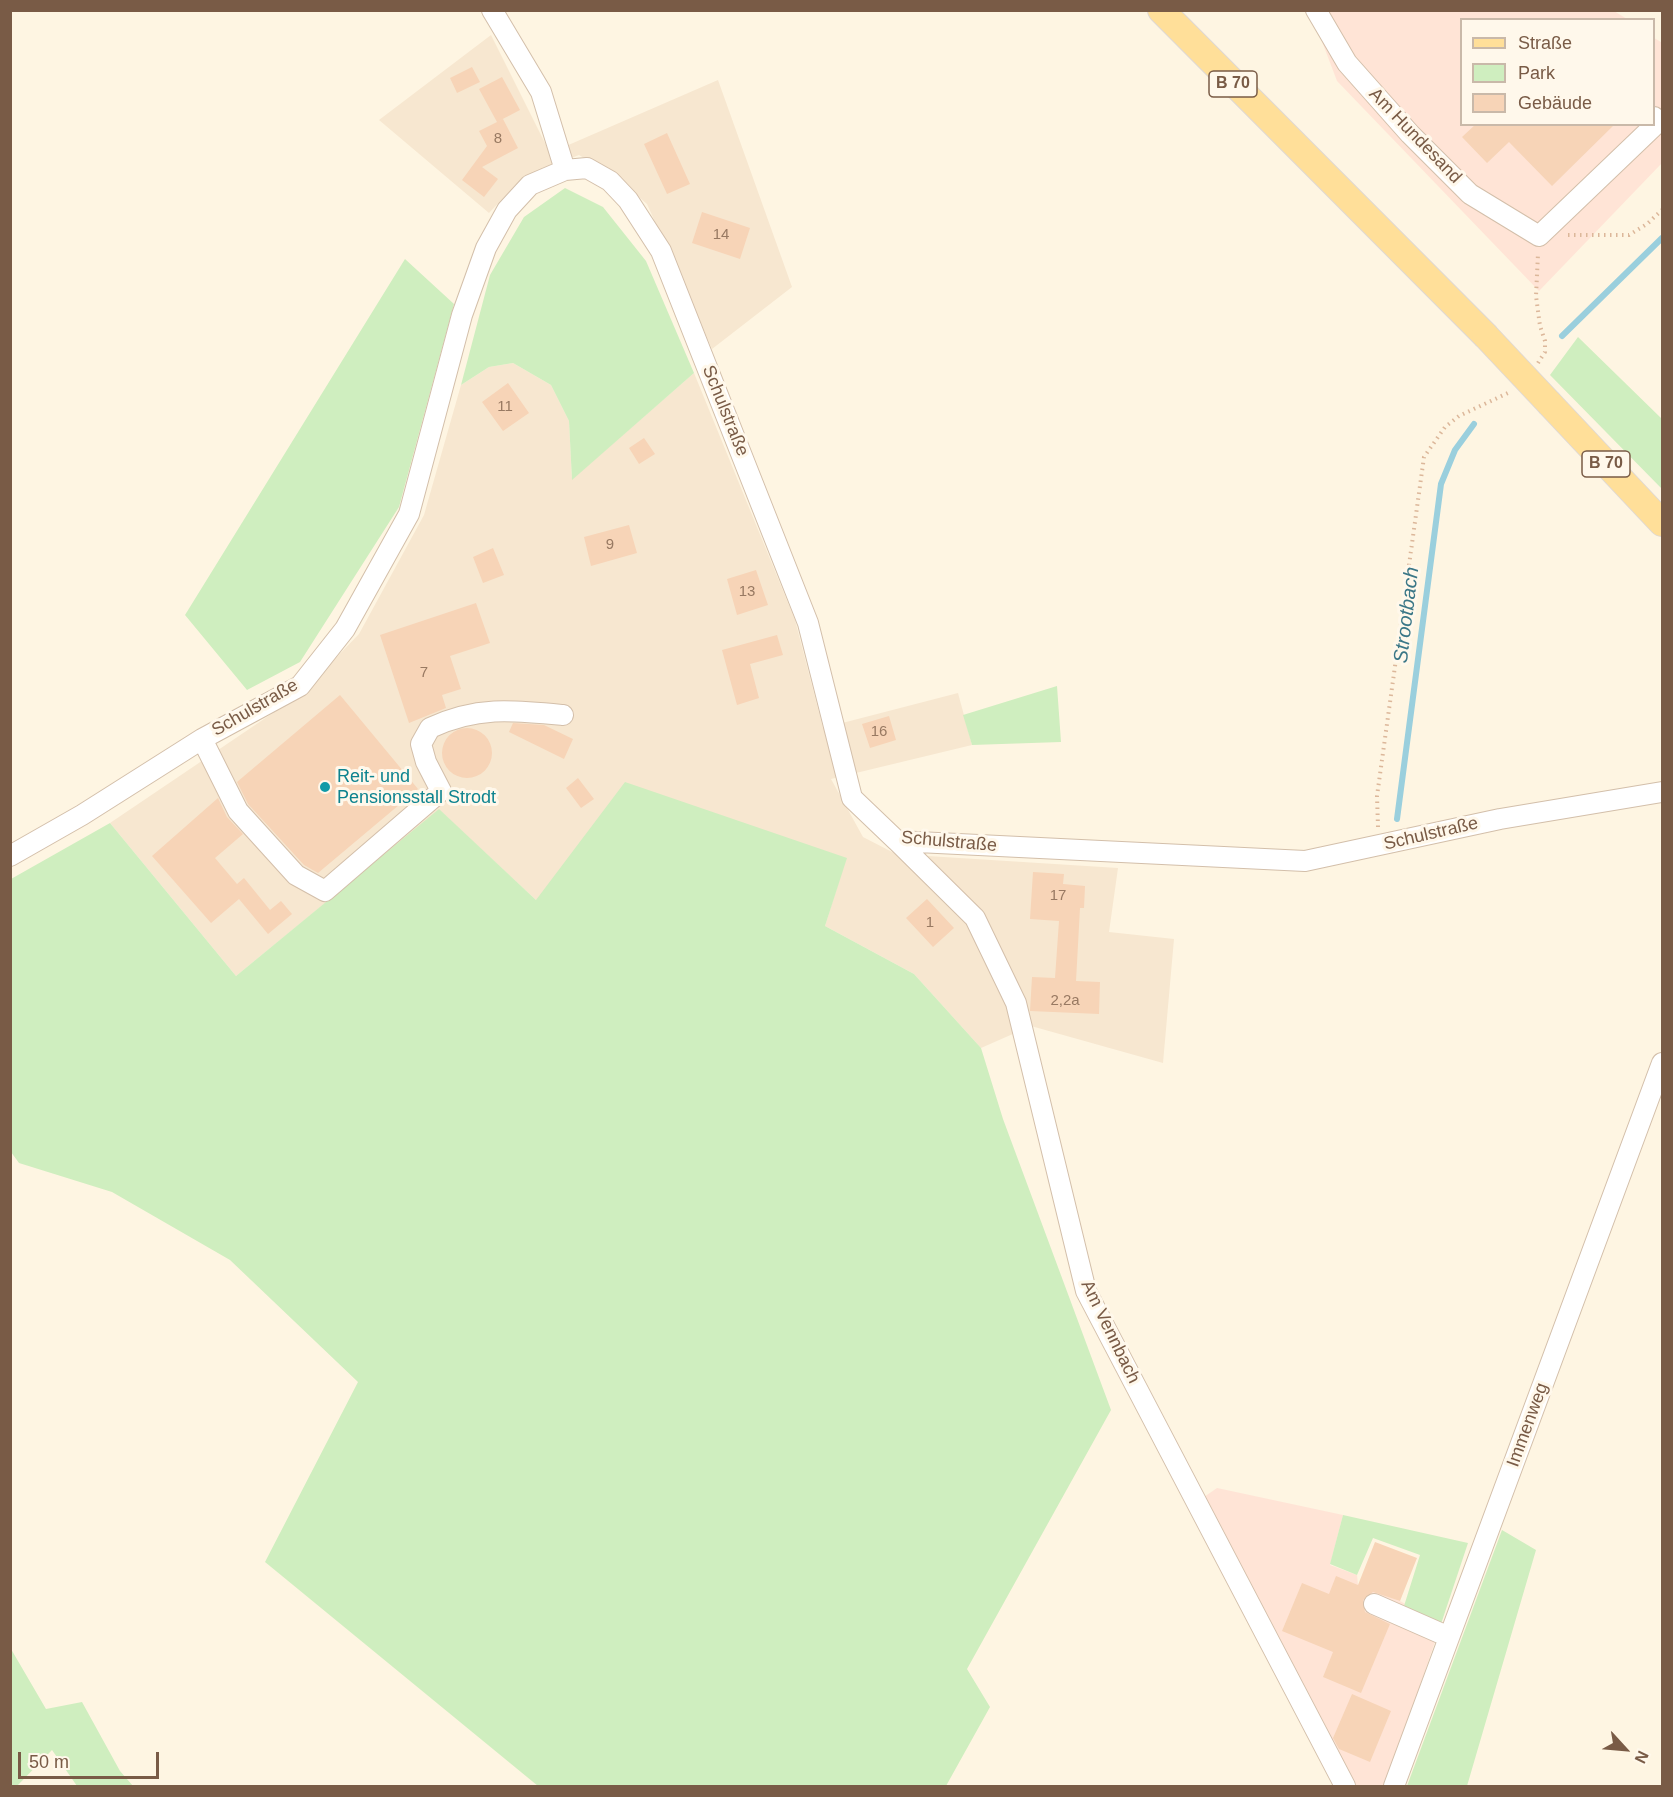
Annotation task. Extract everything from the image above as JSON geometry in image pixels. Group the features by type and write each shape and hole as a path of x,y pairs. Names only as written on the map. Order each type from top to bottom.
{"main road":[{"name":"B 70","path":"1161,10 1485,335 1662,523"}],"street":[{"path":"492,10 541,92 565,170"},
{"name":"Am Hundesand","path":"1316,10 1347,63 1410,134 1470,194 1539,236"},
{"path":"1539,236 1654,126"},
{"name":"Schulstraße","path":"10,856 82,815 202,739 300,686 345,629 409,514 462,315 486,248 507,210 530,185 565,170 587,168 610,181 628,200 661,251 808,623 852,798 897,841 1305,861 1500,819 1662,792"},
{"path":"202,739 238,811 296,875 326,891 441,791 426,762 421,744 429,728 476,711 515,710 563,715"},
{"name":"Am Vennbach","path":"897,841 975,918 1011,992 1016,1003 1086,1291 1345,1786"},
{"name":"Immenweg","path":"1394,1786 1662,1063"},
{"path":"1374,1604 1449,1637"}],"path":[{"path":"1539,236 1629,235 1647,224 1662,210"},
{"path":"1379,846 1377,796 1417,490 1424,456 1435,441"}],"shaded area":[{"path":"1304,11 1614,11 1625,18 1460,18 1460,126 1655,126 1655,39 1661,42 1662,51 1662,163 1539,291 1337,81 1315,23"},
{"path":"491,35 550,153 718,80 792,287 712,349 647,204 616,177 579,155 523,177 489,213 379,120"},
{"path":"513,363 551,385 569,421 572,479 694,373 795,620 823,728 958,693 972,745 831,779 863,837 896,854 1118,868 1109,932 1174,939 1163,1063 1031,1026 981,1048 914,974 825,926 846,858 536,900 439,810 236,976 110,823 301,694 359,634 424,515 461,385 489,367"},
{"path":"1217,1488 1343,1515 1330,1565 1357,1575 1358,1585 1400,1601 1441,1624 1386,1786 1352,1786 1204,1497"}],"green space":[{"path":"565,188 603,207 646,261 694,373 572,480 569,421 551,385 513,363 489,367 461,385 490,275 524,217"},
{"path":"405,259 454,304 399,507 300,662 247,690 185,615"},
{"path":"1578,337 1662,419 1662,489 1550,375"},
{"path":"1057,686 1061,742 972,745 963,715"},
{"path":"625,782 847,858 825,926 914,974 981,1048 1003,1119 1111,1410 967,1669 990,1707 946,1786 538,1786 265,1562 358,1382 230,1260 112,1192 19,1163 11,1152 11,879 110,823 236,976 439,809 536,900"},
{"path":"1343,1515 1468,1543 1441,1624 1404,1606 1420,1555 1373,1538 1357,1575 1330,1564"},
{"path":"1502,1530 1536,1550 1467,1786 1407,1786"},
{"path":"11,1649 46,1709 82,1702 120,1771 133,1786 77,1786 52,1750 17,1786 11,1786"}],"building":[{"path":"472,67 480,82 457,93 450,78"},
{"path":"502,77 520,110 497,122 479,89"},
{"path":"503,119 518,148 482,167 498,179 484,197 462,180 487,146 479,131"},
{"path":"1474,126 1613,126 1552,186 1509,142 1487,163 1462,137"},
{"path":"667,133 690,184 667,194 644,144"},
{"path":"702,212 750,228 740,259 692,243"},
{"path":"508,383 529,413 503,431 482,402"},
{"path":"644,438 655,454 639,464 629,448"},
{"path":"629,525 637,553 591,566 584,537"},
{"path":"493,548 504,575 483,583 473,557"},
{"path":"756,570 768,605 737,615 727,579"},
{"path":"476,603 490,643 450,656 461,689 442,695 446,708 409,723 380,635"},
{"path":"777,635 783,655 750,664 759,698 737,705 722,650"},
{"name":"Reit- und Pensionsstall Strodt","path":"340,695 418,789 318,873 304,865 248,804 237,782"},
{"path":"889,716 896,740 870,748 862,724"},
{"path":"513,723 544,725 573,739 564,759 509,732"},
{"path":"467,728 485,735 492,753 485,771 467,778 449,771 442,753 449,735"},
{"path":"578,778 594,799 581,808 566,788"},
{"path":"218,798 227,817 243,834 215,858 237,884 244,878 270,910 281,901 292,914 268,934 239,899 211,923 152,856"},
{"path":"1033,872 1064,874 1063,884 1085,886 1084,908 1080,908 1076,981 1100,982 1099,1014 1030,1011 1032,977 1055,978 1059,921 1030,919"},
{"path":"927,899 954,928 933,947 906,918"},
{"path":"1375,1542 1417,1558 1400,1601 1373,1592 1363,1600 1365,1612 1390,1624 1361,1693 1323,1677 1333,1652 1282,1631 1302,1583 1329,1594 1336,1576 1358,1585"},
{"path":"1352,1694 1391,1711 1370,1762 1339,1749 1333,1738"}],"waterway":[{"name":"Strootbach","path":"1562,336 1662,238"},
{"name":"Strootbach","path":"1397,819 1441,484 1455,450 1474,424"}],"place":[{"name":"Reit- und Pensionsstall Strodt","path":"325,787"}]}
